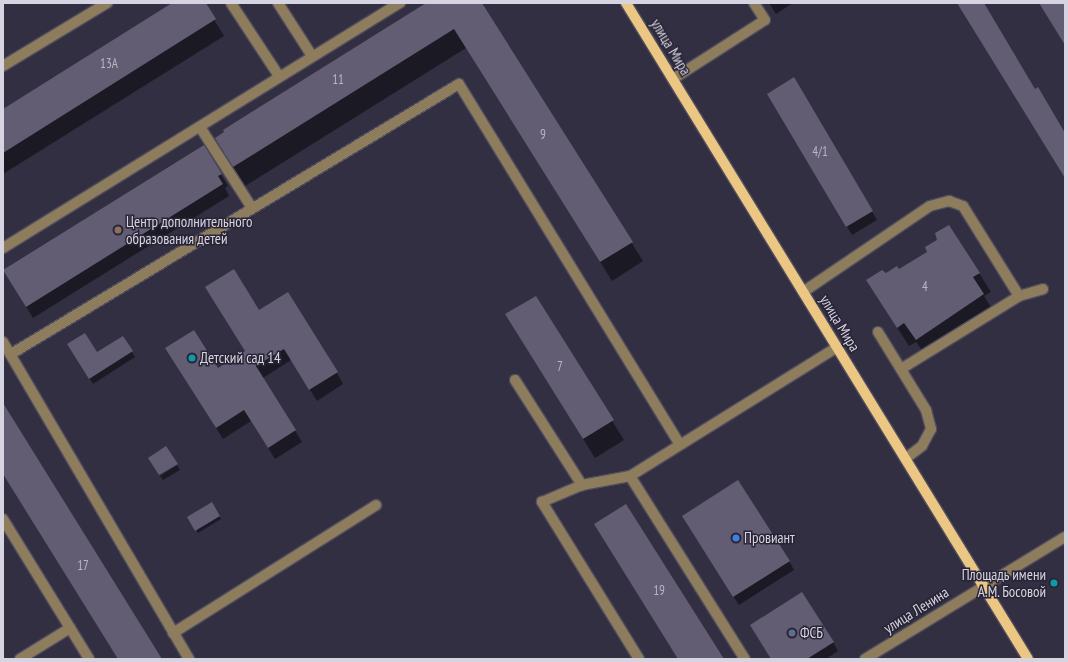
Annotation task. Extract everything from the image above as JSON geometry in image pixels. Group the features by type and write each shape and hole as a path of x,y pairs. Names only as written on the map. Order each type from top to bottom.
{"main road":[{"name":"улица Мира","path":"626,3 1028,659"}],"street":[{"path":"3,66 107,3"},
{"path":"231,3 279,76"},
{"path":"278,3 312,56"},
{"path":"3,248 200,127 279,76 400,3"},
{"path":"672,79 765,20 754,3"},
{"path":"11,354 460,84 680,444"},
{"path":"200,127 252,208"},
{"path":"803,292 930,206 948,201 963,206 1019,296"},
{"path":"901,369 1019,296 1043,289"},
{"path":"878,332 926,410 931,429 922,446 905,459"},
{"path":"3,342 189,659"},
{"path":"639,659 542,502 582,485 630,476 837,347"},
{"path":"515,380 582,485"},
{"path":"630,476 745,659"},
{"path":"173,633 376,506"},
{"path":"3,519 89,659"},
{"name":"улица Ленина","path":"865,659 1065,537"},
{"path":"20,659 70,628"}],"building":[{"path":"172,3 206,3 216,19 3,153 3,109"},
{"path":"426,3 482,3 633,242 600,262 454,29 233,167 215,138 224,132 223,130"},
{"path":"957,3 984,3 1035,89 1038,87 1065,133 1065,178"},
{"path":"1039,3 1065,3 1065,45"},
{"path":"794,77 873,211 846,227 767,94"},
{"path":"204,145 222,174 218,176 223,184 26,307 3,270"},
{"path":"949,225 980,273 973,277 984,294 916,340 904,323 897,328 866,280 882,270 886,273 897,266 899,269 927,252 925,247 937,240 935,233"},
{"name":"Детский сад 14","path":"234,269 259,310 288,292 338,372 309,390 284,349 256,366 296,430 268,448 244,410 216,428 165,348 194,330 218,368 245,351 205,287"},
{"path":"536,296 614,420 583,439 505,314"},
{"path":"85,333 97,352 123,336 133,351 89,379 67,344"},
{"path":"3,403 162,659 118,659 3,474"},
{"path":"166,446 178,464 159,475 148,458"},
{"name":"Провиант","path":"738,480 790,561 733,597 682,516"},
{"path":"212,502 220,516 195,531 187,517"},
{"path":"626,504 724,659 678,659 594,524"},
{"name":"ФСБ","path":"802,592 834,642 807,659 771,659 750,625"}],"place":[{"name":"Центр дополнительного образования детей","path":"118,230"},
{"name":"Детский сад 14","path":"192,358"},
{"name":"Провиант","path":"736,538"},
{"name":"Площадь имени А.М. Босовой","path":"1054,583"},
{"name":"ФСБ","path":"792,633"}]}
